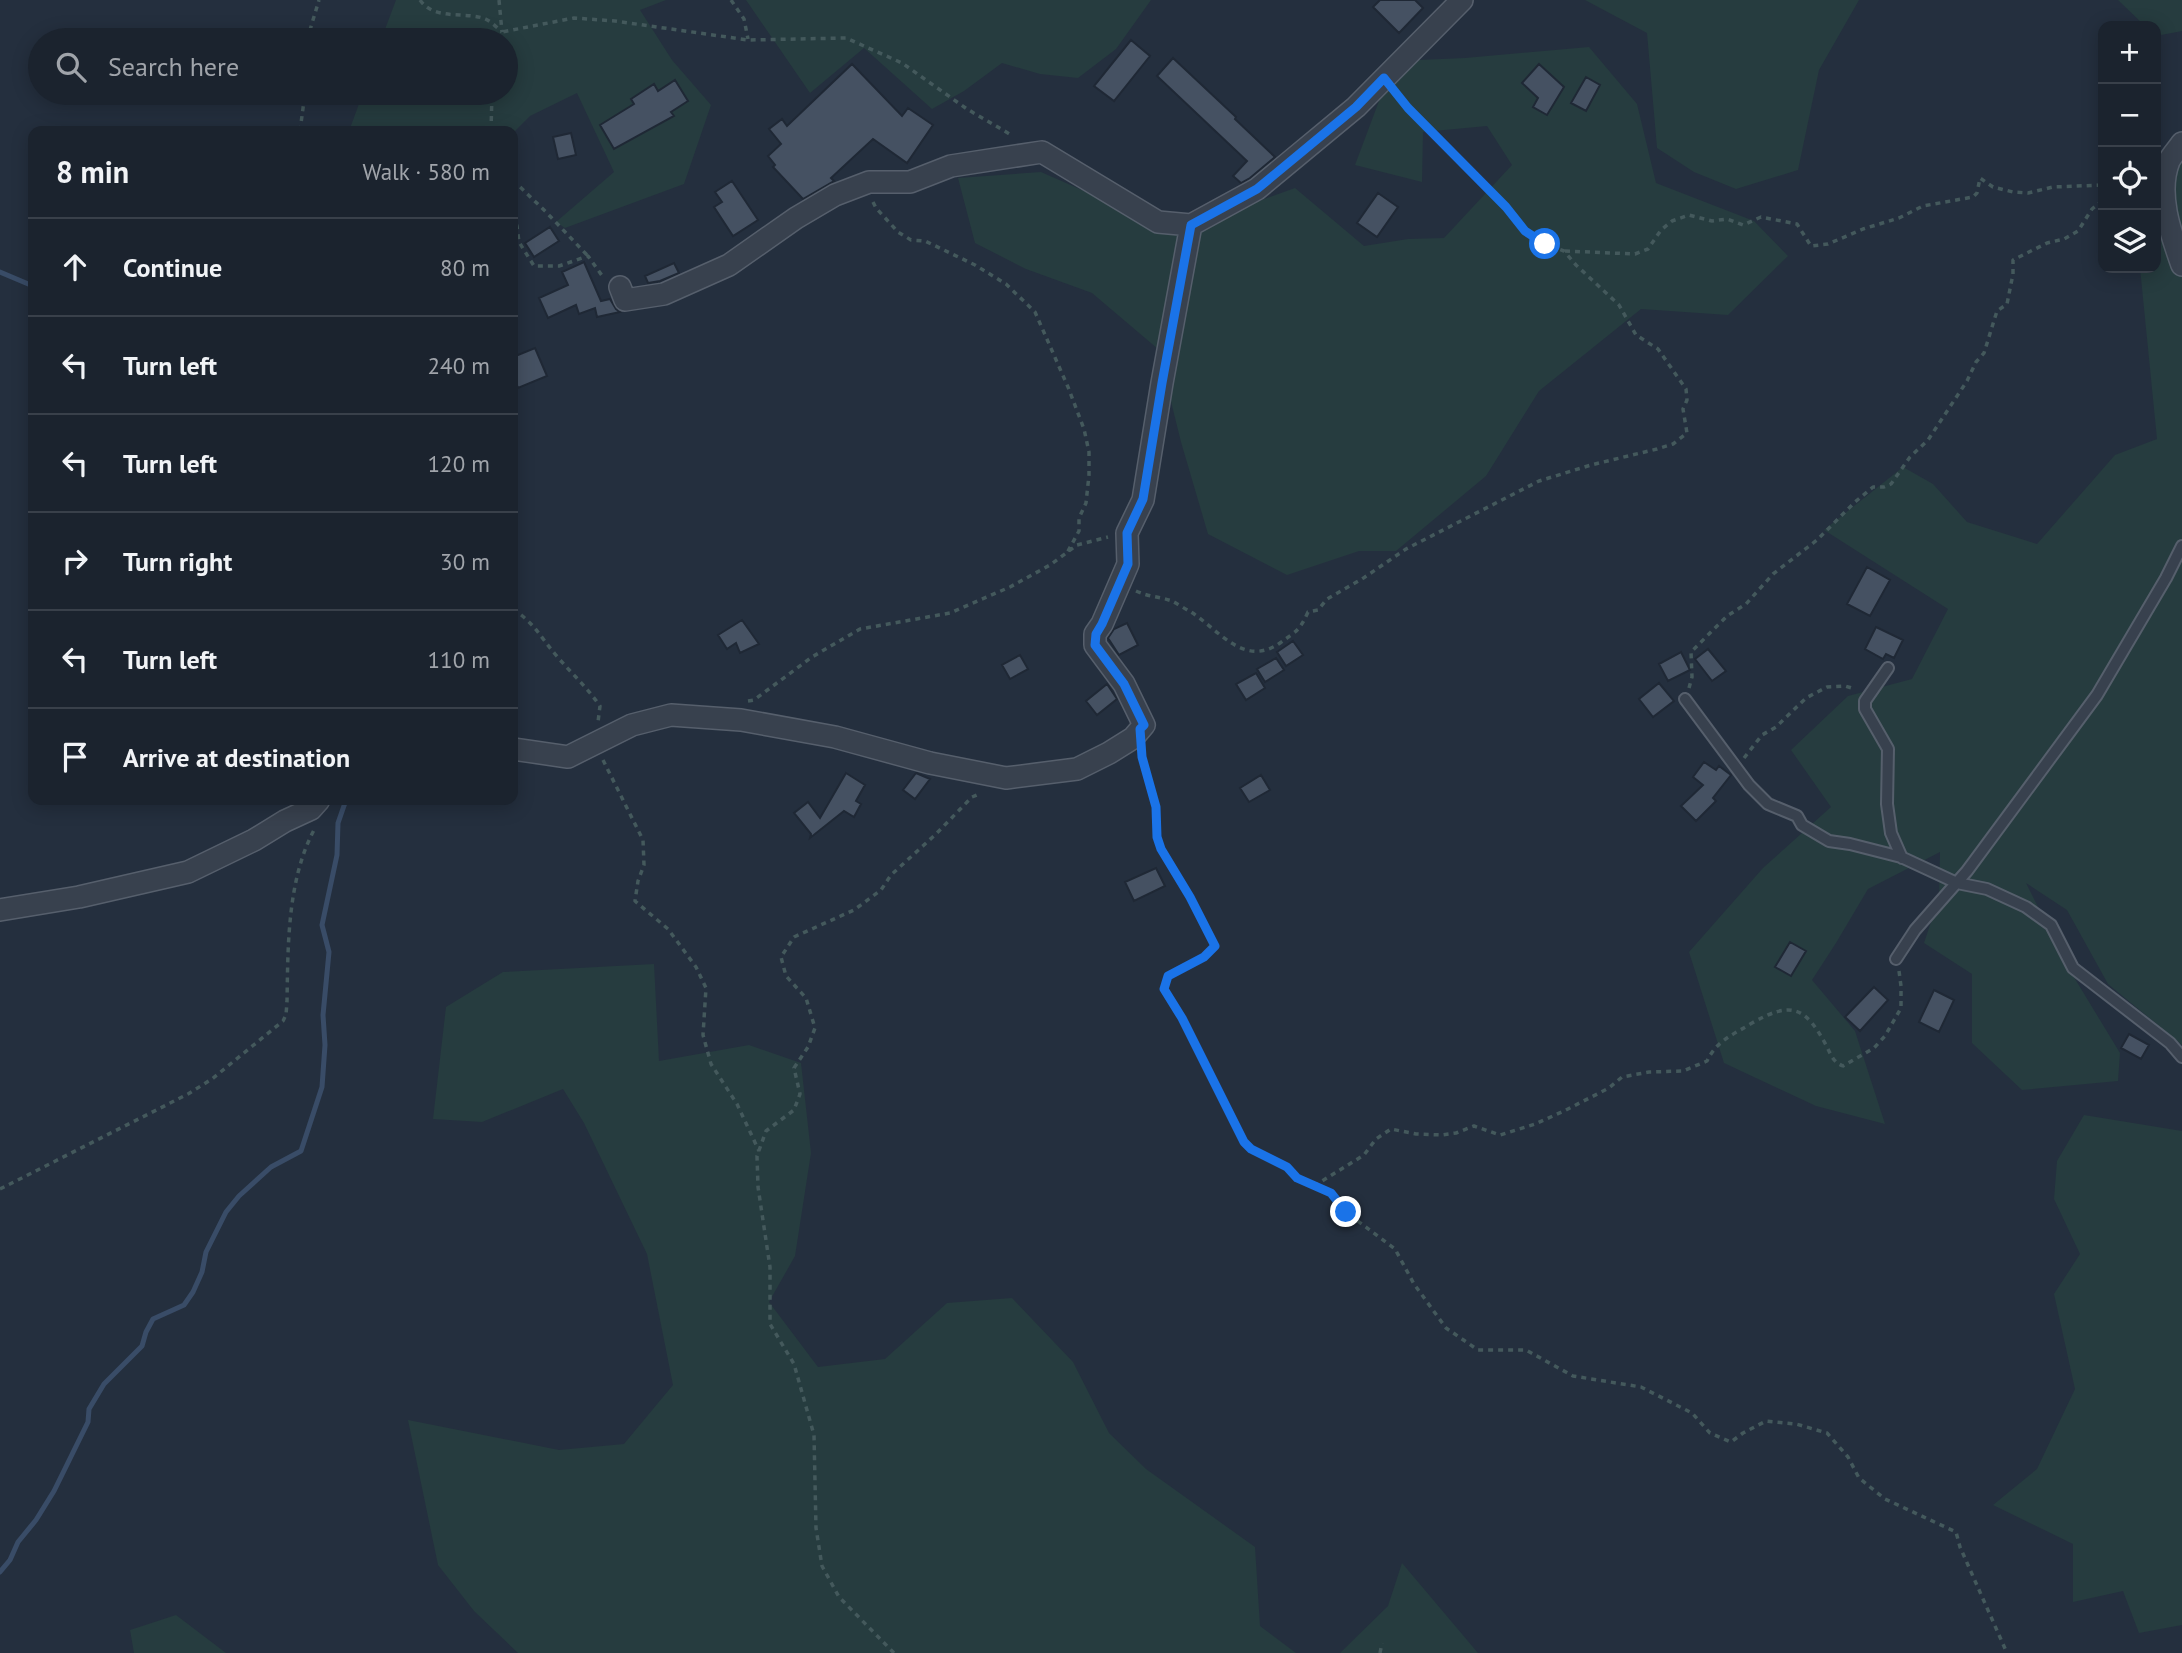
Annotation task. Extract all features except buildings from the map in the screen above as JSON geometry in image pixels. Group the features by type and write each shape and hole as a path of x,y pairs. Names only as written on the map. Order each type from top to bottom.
{"street":[{"path":"620,287 625,300 664,294 729,265 796,218 835,195 865,184 910,181 951,166 1042,152 1158,222 1191,225 1257,189 1356,107 1462,0"},
{"path":"2182,143 2169,161 2163,192 2167,218 2182,265"},
{"path":"518,749 568,757 632,725 671,715 741,720 835,737 930,763 1006,778 1077,769 1133,738 1144,725 1124,684 1095,645 1096,634 1128,564 1127,533 1143,499 1191,225"},
{"path":"0,910 79,897 188,872 254,840 313,805"}],"lane":[{"path":"1896,959 1915,930 1957,883 2096,695 2182,546"},
{"path":"1888,668 1865,701 1865,709 1888,749 1887,804 1891,833 1902,858"},
{"path":"1685,699 1749,785 1768,804 1797,816 1802,825 1829,841 1902,858 1957,883 1987,889 2026,907 2051,925 2073,968 2169,1043 2182,1057"}],"path":[{"path":"311,28 319,0"},
{"path":"420,0 426,8 434,11 486,19 497,28"},
{"path":"499,0 502,28"},
{"path":"732,0 744,19 748,40"},
{"path":"518,29 574,18 615,21 748,40 846,38 902,63 967,109 1042,152"},
{"path":"1384,78 1408,108 1506,207 1525,231 1545,244 1564,251 1635,254 1648,249 1661,230 1672,221 1689,215 1712,221 1727,219 1744,225 1761,216 1797,224 1811,246 1828,244 1863,229 1899,219 1923,206 1973,197 1977,193 1980,178 1993,187 2021,193 2053,187 2098,185"},
{"path":"301,126 303,105"},
{"path":"490,126 491,105"},
{"path":"865,184 876,208 898,232 911,240 925,242 975,265 1006,284 1035,312 1068,387 1084,429 1089,452 1086,503 1079,517 1079,531 1067,553"},
{"path":"518,185 588,256 606,281 620,287"},
{"path":"1685,699 1692,677 1691,652 1698,644 1873,487 1891,484 1910,457 1927,440 1984,353 1997,311 2007,304 2013,260 2028,251 2064,239 2078,231 2098,204"},
{"path":"518,234 519,242 534,266 559,266 588,256"},
{"path":"1128,564 1130,587 1154,598 1170,600 1193,613 1231,644 1248,651 1269,651 1300,630 1308,612 1318,611 1326,599 1362,579 1406,549 1492,504 1539,481 1673,444 1686,433 1683,409 1687,400 1686,389 1658,349 1636,335 1619,305 1564,251"},
{"path":"743,703 754,699 812,657 860,629 950,613 1010,587 1077,545 1127,533"},
{"path":"518,613 530,621 556,655 587,686 600,706 596,745 643,840 644,865 635,901 668,929 696,967 706,988 703,1035 711,1064 737,1104 759,1150"},
{"path":"1736,768 1762,735 1776,727 1805,698 1827,687 1845,685 1859,690 1865,701"},
{"path":"1140,729 1142,757 1156,807 1157,837 1161,849 1215,946 1204,957 1168,976 1164,989 1182,1018 1244,1142 1251,1149 1287,1167 1297,1178 1331,1193 1346,1212 1395,1249 1414,1284 1446,1328 1478,1350 1527,1350 1573,1377 1641,1387 1692,1413 1710,1433 1731,1442 1766,1421 1796,1424 1827,1433 1848,1457 1859,1478 1885,1499 1956,1532 1960,1547 2007,1653"},
{"path":"894,1653 839,1597 822,1566 816,1528 814,1434 794,1364 770,1324 770,1267 758,1187 757,1156 766,1131 794,1110 800,1094 794,1068 808,1047 815,1028 806,998 786,976 781,957 794,937 854,910 881,890 891,875 972,797 1006,778"},
{"path":"0,1189 188,1094 212,1079 283,1021 286,1015 293,904 303,857 321,814 317,805"},
{"path":"1314,1186 1364,1155 1376,1139 1391,1129 1416,1134 1443,1135 1474,1126 1500,1135 1564,1111 1609,1088 1622,1077 1649,1072 1683,1071 1707,1061 1713,1048 1774,1010 1800,1012 1812,1021 1835,1063 1843,1066 1874,1048 1885,1037 1901,1008 1901,986 1896,959"},
{"path":"1380,1653 1382,1643"}],"green space":[{"path":"396,0 666,0 640,10 672,60 711,105 684,184 565,228 556,222 614,172 577,93 530,116 518,128 351,126 359,105 518,105 518,28 386,28"},
{"path":"746,0 1151,0 1116,49 1078,78 1040,74 1002,63 964,91 932,109 864,48 810,93"},
{"path":"1585,0 1859,0 1819,70 1798,170 1736,189 1694,172 1657,148 1647,33"},
{"path":"2118,0 2182,0 2182,31 2161,35 2161,21 2140,21"},
{"path":"1589,47 1637,104 1656,183 1754,221 1788,256 1728,315 1641,309 1539,391 1486,476 1396,551 1359,551 1287,575 1208,534 1158,349 1092,293 1026,269 975,243 958,178 1041,172 1175,231 1295,188 1364,246 1408,239 1444,238 1512,165 1487,126 1423,132 1422,182 1355,165 1394,61"},
{"path":"2182,152 2182,1045 2108,984 2067,910 2026,883 2069,969 2120,1053 2118,1081 2022,1090 1972,1043 1972,974 1924,943 1939,898 1940,852 1868,889 1812,980 1855,1031 1885,1124 1816,1106 1724,1063 1689,952 1763,868 1831,807 1791,750 1848,696 1912,679 1948,609 1824,530 1903,467 1933,484 1967,522 2037,544 2115,455 2157,439 2140,273 2161,273 2161,179"},
{"path":"654,964 659,1061 749,1045 801,1063 811,1153 795,1256 769,1302 818,1367 885,1359 947,1303 1012,1298 1073,1362 1109,1433 1146,1469 1255,1547 1260,1626 1296,1653 518,1653 474,1611 438,1565 408,1420 559,1450 624,1444 673,1385 647,1254 584,1123 563,1089 482,1122 433,1119 446,1007 503,972"},
{"path":"2084,1115 2182,1131 2182,1625 2139,1633 2123,1591 2073,1602 2073,1544 1993,1505 2037,1469 2075,1389 2054,1294 2080,1254 2054,1199 2057,1161"},
{"path":"1402,1563 1478,1653 1340,1653 1388,1606"},
{"path":"176,1615 226,1653 134,1653 130,1630"}],"waterway":[{"path":"0,272 28,284"},
{"path":"0,1572 54,1491 88,1422 89,1409 104,1384 142,1346 153,1319 184,1305 193,1292 202,1272 206,1252 226,1212 239,1196 271,1167 301,1151 322,1087 325,1045 323,1015 329,952 322,925 337,855 338,823 344,805"}],"route":[{"path":"1346,1212 1331,1193 1297,1178 1287,1167 1251,1149 1244,1142 1182,1018 1164,989 1168,976 1204,957 1215,946 1161,849 1157,837 1156,807 1142,757 1140,729 1144,725 1124,684 1095,645 1096,634 1128,564 1127,533 1143,499 1191,225 1257,189 1356,107 1384,78 1408,108 1506,207 1525,231 1545,244"}]}
